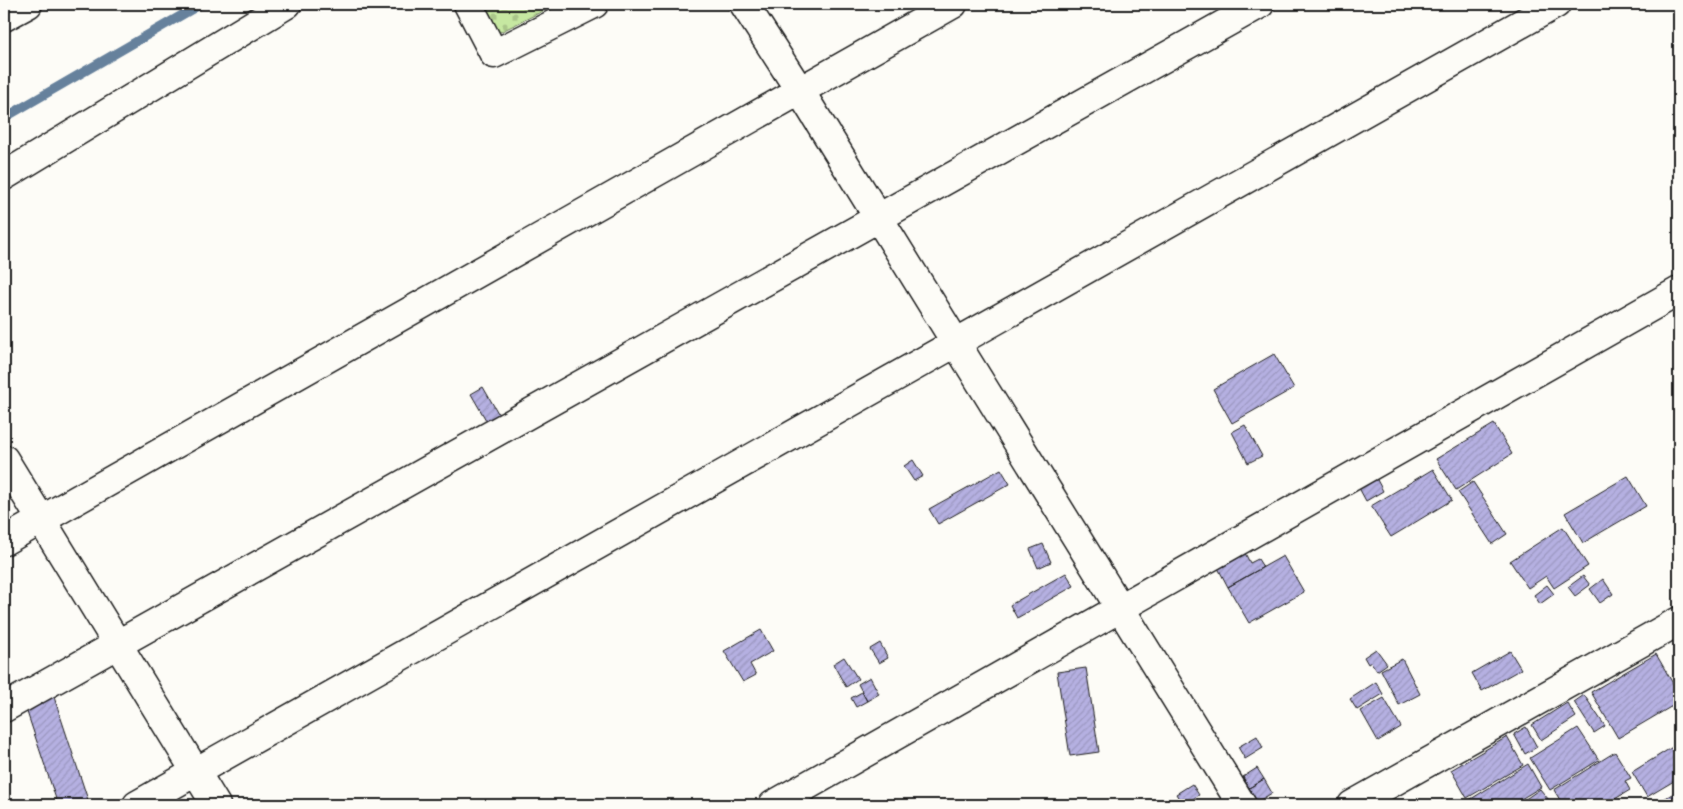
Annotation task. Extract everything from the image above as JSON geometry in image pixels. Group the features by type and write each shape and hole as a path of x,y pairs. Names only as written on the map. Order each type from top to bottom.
{"street":[{"path":"4,17 28,4"},
{"path":"4,176 287,4"},
{"path":"468,4 494,54 594,4"},
{"path":"744,4 800,91 1242,805"},
{"path":"4,541 953,4"},
{"path":"4,708 1260,4"},
{"path":"137,805 1556,4"},
{"path":"773,805 1679,291"},
{"path":"4,459 216,805"},
{"path":"1352,805 1679,621"}],"green space":[{"path":"474,4 557,4 498,33"}],"building":[{"path":"1274,354 1294,388 1232,423 1213,389"},
{"path":"483,387 502,420 490,427 471,394"},
{"path":"1494,424 1512,454 1456,490 1436,459"},
{"path":"1245,425 1262,456 1248,463 1232,432"},
{"path":"913,460 923,476 914,481 904,466"},
{"path":"1001,469 1010,484 938,524 929,509"},
{"path":"1433,469 1452,500 1391,537 1371,506"},
{"path":"1628,476 1646,506 1583,543 1565,513"},
{"path":"1376,478 1383,491 1366,501 1359,488"},
{"path":"1473,482 1507,534 1492,544 1458,492"},
{"path":"1563,527 1588,566 1554,588 1546,576 1528,588 1510,561"},
{"path":"1043,544 1051,562 1038,568 1030,549"},
{"path":"1245,553 1250,563 1258,559 1263,567 1228,587 1218,568"},
{"path":"1283,556 1304,592 1249,623 1228,587"},
{"path":"1066,573 1074,586 1017,618 1010,605"},
{"path":"1583,576 1590,585 1575,596 1568,587"},
{"path":"1603,579 1613,594 1600,603 1590,589"},
{"path":"1547,585 1554,594 1540,604 1534,595"},
{"path":"761,630 773,651 750,664 756,675 743,682 724,651"},
{"path":"880,643 888,658 879,663 870,649"},
{"path":"1376,649 1387,664 1377,671 1371,662 1368,664 1364,657"},
{"path":"1510,651 1521,669 1482,691 1472,673"},
{"path":"1656,654 1679,694 1679,702 1618,738 1591,692"},
{"path":"844,657 858,679 846,687 833,664"},
{"path":"1402,659 1420,694 1399,705 1381,670"},
{"path":"1086,668 1099,752 1070,756 1057,672"},
{"path":"870,677 879,694 867,701 858,684"},
{"path":"1376,682 1383,694 1357,710 1350,699"},
{"path":"52,691 89,803 85,805 58,805 23,700"},
{"path":"862,692 867,701 856,707 851,698"},
{"path":"1584,695 1605,726 1594,733 1574,702"},
{"path":"1384,698 1401,727 1378,741 1361,711"},
{"path":"1567,703 1576,717 1541,740 1532,725"},
{"path":"1526,727 1537,747 1525,754 1514,734"},
{"path":"1578,728 1599,760 1550,790 1530,758"},
{"path":"1257,736 1263,748 1245,759 1238,747"},
{"path":"1507,737 1523,765 1467,798 1451,770"},
{"path":"1679,743 1679,778 1647,797 1632,772"},
{"path":"1615,752 1631,778 1625,781 1630,790 1605,805 1563,805 1554,790"},
{"path":"1528,764 1541,787 1511,805 1484,805 1482,803 1468,805 1466,802"},
{"path":"1257,768 1264,779 1249,788 1243,777"},
{"path":"1264,779 1272,793 1257,802 1249,788"},
{"path":"1192,784 1199,795 1183,805 1176,794"},
{"path":"1540,789 1553,805 1517,805"},
{"path":"1679,790 1679,805 1666,805 1662,800"}],"waterway":[{"path":"4,118 201,4"}]}
